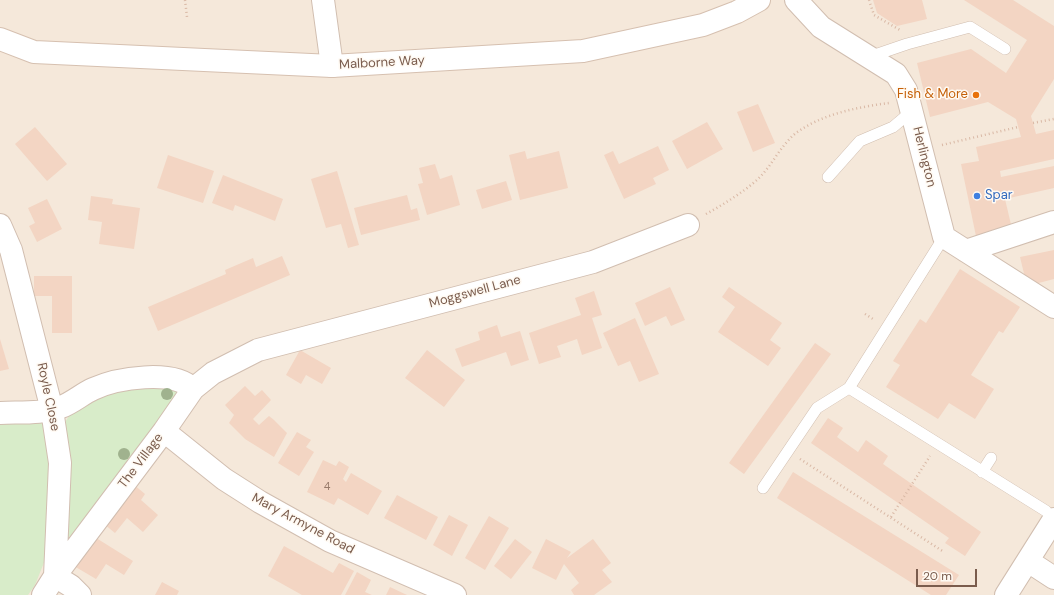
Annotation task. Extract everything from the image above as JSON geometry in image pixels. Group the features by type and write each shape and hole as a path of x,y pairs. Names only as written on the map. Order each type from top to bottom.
{"street":[{"path":"323,0 332,66"},
{"name":"Malborne Way","path":"0,39 34,52 332,66 583,51 703,25 736,12 759,0"},
{"name":"Herlington","path":"796,0 821,27 896,74 906,90 944,237"},
{"path":"966,251 1054,222"},
{"name":"Royle Close","path":"0,225 11,250 52,410 60,463 55,576"},
{"name":"Moggswell Lane","path":"258,350 488,288 593,262 688,225"},
{"path":"944,237 1054,307"},
{"name":"The Village","path":"43,595 55,576 164,431 193,389 213,372 258,350"},
{"path":"0,413 52,410 62,407 94,389 118,381 147,377 178,380 188,384 193,389"},
{"name":"Mary Armyne Road","path":"164,431 224,479 260,502 330,542 455,595"},
{"path":"1006,595 1028,561 1050,515"},
{"path":"1028,561 1054,578"},
{"path":"55,576 71,586 80,595"}],"lane":[{"path":"869,57 907,44 970,27 1005,49"},
{"path":"828,176 860,141 893,127 910,106"},
{"path":"763,488 817,408 849,388 944,237"},
{"path":"849,388 1050,515"},
{"path":"982,472 991,458"}],"path":[{"path":"185,0 187,17"},
{"path":"869,0 874,15 904,32 907,44"},
{"path":"688,225 729,201 757,180 770,166 778,151 796,133 814,122 858,107 910,106"},
{"path":"1033,123 1054,119"},
{"path":"922,150 1018,126"},
{"path":"892,516 938,444"},
{"path":"788,451 892,516 944,552"}],"shaded area":[{"path":"0,0 1054,0 1054,595 0,595"}],"green space":[{"path":"136,382 182,389 81,527 68,538 63,537 64,424 78,405 86,399 103,391"},
{"path":"45,416 52,437 47,555 35,585 28,595 0,595 0,419"}],"building":[{"path":"873,0 922,0 927,19 897,26 877,13"},
{"path":"964,0 1013,0 1054,26 1054,79 1031,116 1036,134 1054,130 1054,159 1000,171 1001,177 1054,166 1054,188 1005,199 1013,233 977,241 961,164 979,161 976,147 1021,137 1016,119 988,102 930,117 917,63 971,49 1006,73 1027,40"},
{"path":"758,104 775,143 753,152 737,112"},
{"path":"707,122 723,149 687,169 672,141"},
{"path":"35,127 67,164 47,181 15,144"},
{"path":"658,146 669,170 653,178 656,184 624,199 604,155 613,151 619,164"},
{"path":"525,151 527,159 559,151 568,188 520,200 509,155"},
{"path":"168,155 214,171 203,203 157,188"},
{"path":"435,164 440,179 452,175 460,205 427,215 418,184 423,183 419,168"},
{"path":"337,171 359,245 348,248 341,224 326,228 311,179"},
{"path":"223,175 283,199 275,221 235,205 233,211 212,203"},
{"path":"506,181 512,200 482,209 476,190"},
{"path":"407,195 411,210 417,208 420,220 361,235 354,208"},
{"path":"91,196 113,199 112,204 140,208 134,249 99,244 102,222 88,220"},
{"path":"47,199 62,229 37,242 29,226 35,223 28,208"},
{"path":"1054,250 1054,279 1027,286 1020,257"},
{"path":"282,256 290,275 158,331 148,307 226,274 225,270 253,258 256,267"},
{"path":"960,269 1020,307 1003,333 999,331 971,375 994,389 975,419 949,403 938,419 886,387 900,365 893,361 920,319 926,323"},
{"path":"34,276 72,276 72,333 52,333 52,296 34,296"},
{"path":"670,287 685,320 671,326 666,316 645,326 635,303"},
{"path":"729,287 782,323 770,340 781,348 768,366 718,332 735,307 722,297"},
{"path":"594,291 602,315 592,318 602,348 582,355 577,339 557,346 561,357 539,364 529,333 581,315 575,298"},
{"path":"635,318 659,374 639,382 630,361 618,366 603,333"},
{"path":"497,325 501,337 520,331 529,360 511,366 506,352 462,367 455,349 480,340 478,332"},
{"path":"0,339 9,369 0,371"},
{"path":"815,343 831,354 744,474 729,463"},
{"path":"300,350 331,368 322,384 306,375 301,384 286,375"},
{"path":"427,350 465,380 444,407 405,378"},
{"path":"245,386 255,396 262,390 271,400 253,419 259,425 269,416 287,433 274,457 245,439 229,423 234,415 225,405"},
{"path":"828,418 843,428 837,437 858,452 866,440 888,456 883,464 981,532 965,556 945,543 949,538 811,443"},
{"path":"297,432 311,440 306,447 314,452 299,476 278,463"},
{"path":"323,460 336,466 339,461 349,467 343,479 346,482 351,473 382,491 368,515 338,498 334,505 307,492"},
{"path":"793,472 959,575 946,595 931,595 777,498"},
{"path":"127,479 145,494 141,500 158,515 143,532 127,518 115,533 104,524"},
{"path":"397,495 438,517 426,540 384,518"},
{"path":"449,515 468,525 452,556 433,545"},
{"path":"489,516 509,528 485,570 465,558"},
{"path":"93,536 133,561 124,575 106,564 96,579 74,566"},
{"path":"515,539 532,552 511,579 494,566"},
{"path":"546,539 571,552 567,558 593,539 611,563 602,570 612,582 594,595 574,595 571,590 579,583 564,564 556,580 532,568"},
{"path":"284,546 333,573 339,563 354,571 341,595 302,595 268,576"},
{"path":"357,572 371,580 365,592 372,595 345,595"},
{"path":"162,582 179,591 177,595 155,595"},
{"path":"390,587 407,595 386,595"}],"place":[{"name":"Fish & More","path":"976,95"},
{"name":"Spar","path":"977,196"}]}
